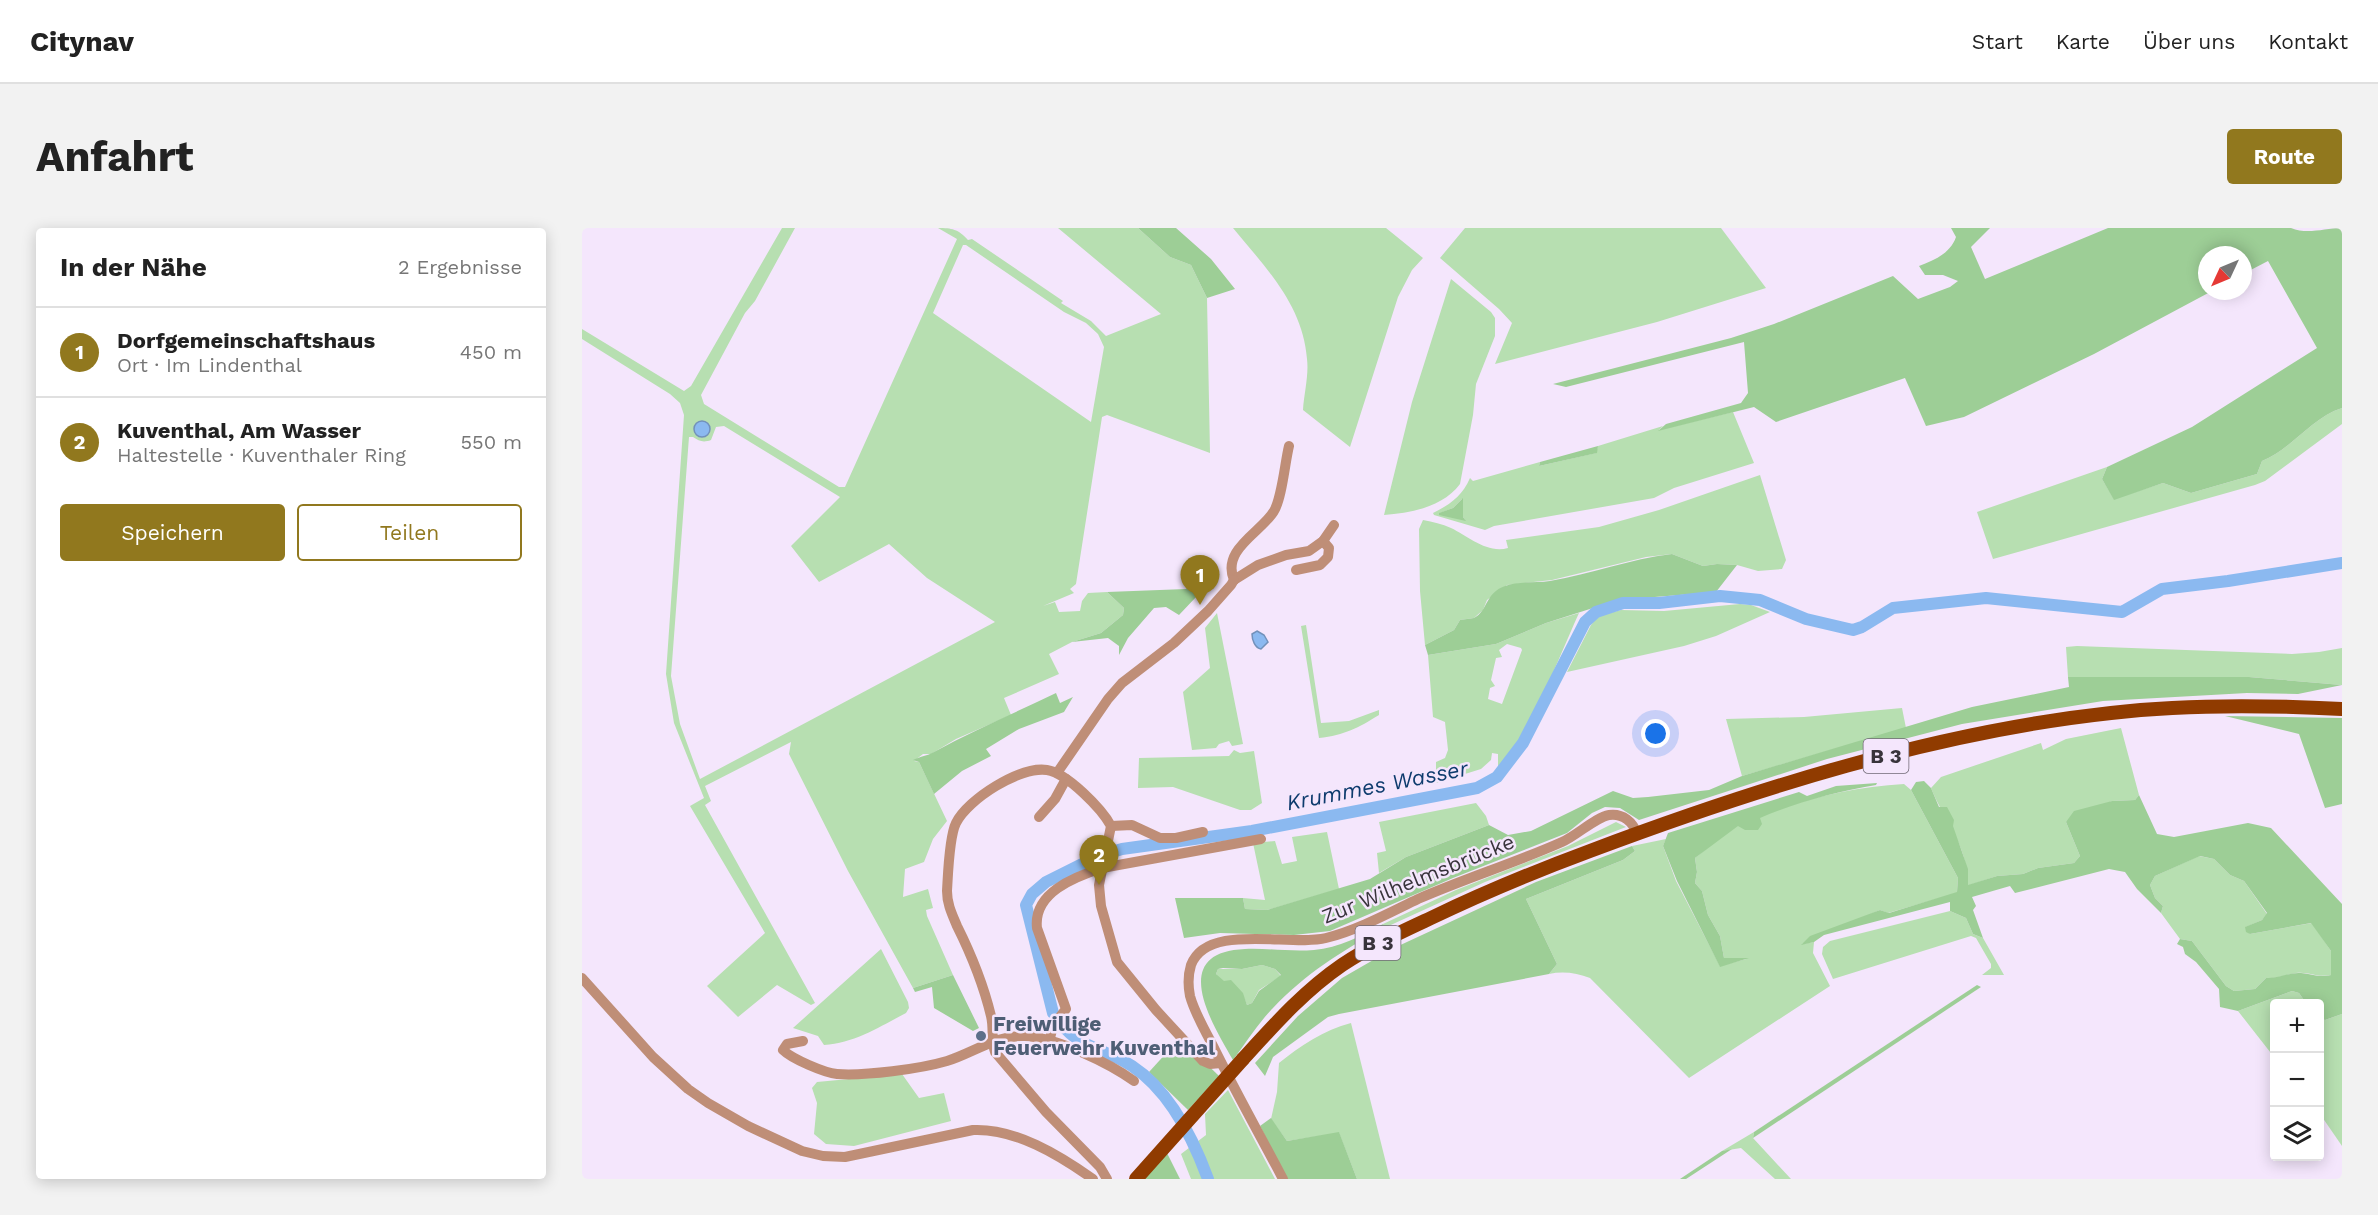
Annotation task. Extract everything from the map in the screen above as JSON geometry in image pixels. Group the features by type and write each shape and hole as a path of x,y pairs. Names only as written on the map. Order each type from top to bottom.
{"main road":[{"name":"B 3","path":"1136,1179 1243,1059 1310,989 1375,945 1452,908 1545,868 1637,834 1810,777 1978,734 2111,713 2180,708 2251,706 2342,709"}],"street":[{"path":"1234,580 1232,566 1237,551 1268,520 1276,508 1289,446"},
{"path":"1039,817 1055,799 1061,776 1108,699 1122,683 1174,644 1208,611 1234,580 1258,565 1286,555 1309,551 1323,541 1334,525"},
{"path":"1296,570 1320,565 1328,557 1329,548 1323,541"},
{"path":"1107,1179 1100,1167 1046,1112 1001,1060 992,1042 990,1013 963,938 948,906 948,875 955,825 963,813 987,791 1033,770 1045,770 1061,776 1089,799 1111,826 1098,885 1113,954 1121,970 1203,1061 1210,1064 1221,1063"},
{"name":"Zur Wilhelmsbrücke","path":"1283,1179 1224,1079 1221,1063 1194,1007 1189,991 1191,966 1197,954 1208,945 1235,939 1305,941 1335,936 1473,876 1563,842 1605,816 1615,815 1624,818 1632,823 1637,834"},
{"path":"1111,826 1132,825 1160,837 1176,838 1203,832"},
{"path":"1050,1038 1053,1026 1066,1009 1037,928 1038,913 1058,887 1104,863 1261,839"},
{"path":"582,978 653,1057 688,1089 748,1126 802,1151 823,1156 845,1157 986,1129 1015,1136 1093,1179"},
{"path":"803,1041 787,1044 783,1050 824,1071 836,1074 884,1072 947,1061 992,1042 1016,1036 1050,1038 1134,1081"},
{"path":"1136,1179 1224,1079"}],"green space":[{"path":"782,228 795,228 755,301 745,313 701,395 704,404 839,487 845,487 957,239 938,228 954,230 968,240 972,239 1063,301 1061,303 1091,321 1106,336 1161,314 1058,228 1138,228 1170,257 1191,265 1207,298 1210,453 1107,415 1102,417 1076,584 1070,589 1074,593 1043,606 1055,602 1059,612 1080,611 1082,601 1088,593 1107,592 1124,608 1123,615 1101,633 1072,642 1049,654 1059,674 1004,698 1011,715 956,739 931,754 923,754 914,761 919,762 947,821 933,839 924,862 905,869 903,897 928,889 933,908 926,910 927,916 953,975 913,988 848,871 789,754 791,742 705,786 711,801 705,805 815,1003 811,1005 777,985 738,1017 707,986 765,933 690,806 704,798 674,723 666,674 684,415 680,403 670,394 582,339 582,329 684,391 691,386","holes":["963,245 1064,312 1086,323 1098,334 1104,347 1091,422 933,313","724,426 840,497 791,546 819,582 889,544 927,578 995,622 700,779 680,724 671,676 689,437 708,441 711,440 716,427"]},
{"path":"1138,228 1176,228 1211,259 1235,289 1207,298 1191,265 1170,257"},
{"path":"1233,228 1386,228 1423,258 1412,270 1398,297 1350,447 1303,410 1307,365 1304,339 1298,321 1269,272"},
{"path":"1465,228 1721,228 1766,288 1657,322 1495,364 1512,323 1440,258"},
{"path":"1951,228 1990,228 1971,247 1985,279 2108,228 2291,228 2310,231 2342,228 2342,408 2321,419 2283,449 2262,461 2257,474 2191,493 2163,483 2114,500 2102,479 2107,467 2192,427 2317,348 2268,261 2252,269 2252,246 2198,246 2198,298 2094,354 1964,417 1926,426 1905,378 1776,422 1754,407 1658,431 1666,424 1741,403 1748,393 1744,342 1566,387 1553,384 1731,338 1774,324 1893,276 1918,299 1950,287 1958,281 1943,275 1925,275 1919,266 1946,252 1956,237"},
{"path":"1451,279 1491,312 1495,318 1495,336 1476,384 1473,415 1460,484 1453,492 1436,503 1405,513 1384,515 1412,402"},
{"path":"2342,408 2342,424 2265,481 1993,559 1977,512 2107,467 2102,479 2114,499 2163,483 2191,493 2257,474 2262,461 2283,449 2321,419"},
{"path":"1733,412 1754,463 1674,488 1654,498 1494,526 1485,530 1433,513 1455,499 1470,478 1473,481 1540,462 1539,466 1596,453 1598,446 1663,426 1659,430","holes":["1462,499 1465,520 1440,513 1453,508"]},
{"path":"1598,446 1597,453 1539,466 1540,462"},
{"path":"1760,475 1786,560 1782,569 1758,571 1737,565 1703,566 1672,554 1646,557 1552,580 1507,585 1487,600 1483,610 1474,618 1460,620 1454,630 1425,645 1420,591 1419,529 1423,520 1451,528 1493,549 1508,548 1506,540 1599,527 1659,510"},
{"path":"1463,498 1463,517 1466,521 1439,515 1453,508"},
{"path":"1672,554 1703,566 1737,565 1716,592 1618,600 1546,623 1496,644 1428,655 1425,645 1454,630 1460,620 1479,615 1490,597 1505,586 1550,581 1641,559"},
{"path":"1214,573 1214,578 1179,615 1166,607 1154,608 1128,638 1119,655 1119,646 1108,638 1072,642 1101,633 1123,615 1124,608 1107,592 1186,589"},
{"path":"1751,605 1770,612 1716,636 1684,646 1567,672 1598,616 1621,610 1664,611"},
{"path":"1217,613 1243,744 1232,746 1229,741 1219,744 1216,748 1192,750 1183,692 1210,668 1205,628"},
{"path":"1579,613 1531,718 1509,755 1498,767 1498,754 1492,753 1491,760 1481,769 1436,783 1436,762 1445,758 1448,750 1445,722 1433,717 1428,655 1496,644 1546,623","holes":["1507,644 1521,648 1502,704 1488,699 1490,688 1495,686 1491,680 1496,658 1502,657 1499,650"]},
{"path":"1306,625 1321,723 1349,721 1379,710 1379,715 1351,730 1319,738 1301,626"},
{"path":"2066,647 2292,654 2342,648 2342,685 2249,677 2068,677"},
{"path":"2068,677 2249,677 2342,685 2298,694 2247,693 2103,701 1962,724 1827,759 1639,820 1620,808 1605,807 1592,813 1567,833 1453,878 1330,931 1294,935 1220,933 1184,938 1175,898 1243,898 1245,909 1267,910 1370,879 1406,857 1489,825 1508,835 1531,831 1613,791 1633,798 1709,790 1742,776 1972,707 2069,687"},
{"path":"1056,693 1060,703 1073,697 1064,712 1019,729 986,749 991,756 962,771 934,794 919,762 913,760"},
{"path":"1902,708 1906,728 1742,776 1726,719 1804,717"},
{"path":"2225,716 2342,718 2342,804 2325,808 2299,734"},
{"path":"2121,728 2139,795 2135,800 2112,801 2066,822 2080,856 2074,863 2038,868 2023,874 1997,876 1967,886 1967,872 1960,847 1931,788 1941,777 2041,743 2043,750 2066,739"},
{"path":"1234,750 1240,753 1254,751 1262,803 1251,810 1240,810 1173,787 1138,788 1139,758 1229,756"},
{"path":"1924,781 1931,788 1939,807 1947,807 1954,820 1953,826 1968,869 1968,885 1997,876 2023,874 2038,868 2074,863 2080,856 2066,822 2074,811 2112,801 2135,800 2139,795 2157,834 2174,837 2248,823 2271,828 2342,904 2342,1014 2324,1020 2324,999 2303,999 2299,993 2292,991 2238,1011 2220,1007 2219,989 2196,962 2185,954 2183,947 2177,944 2180,939 2192,941 2226,986 2234,991 2255,989 2266,978 2301,973 2331,975 2331,951 2311,923 2250,934 2246,932 2245,927 2262,920 2267,913 2244,881 2230,875 2214,859 2200,856 2155,876 2150,885 2155,898 2163,906 2161,913 2137,889 2125,872 2109,869 2015,893 2010,886 1972,897 1976,906 1973,910 1983,938 1973,934 1966,918 1950,911 1950,902 1824,935 1814,942 1801,945 1810,936 1880,910 1889,913 1957,892 1958,878 1911,790 1916,782"},
{"path":"1877,783 1817,798 1774,812 1760,818 1762,824 1758,830 1745,830 1738,826 1695,858 1697,872 1695,883 1702,891 1708,915 1720,936 1724,958 1749,958 1720,967 1677,881 1663,846 1668,833 1799,792 1807,796 1836,786"},
{"path":"1904,784 1911,790 1958,878 1957,893 1888,913 1880,910 1802,944 1814,942 1813,953 1830,986 1689,1078 1590,978 1570,973 1549,974 1557,964 1526,899 1623,860 1635,851 1632,846 1666,839 1663,846 1676,881 1720,966 1746,959 1724,958 1720,936 1708,915 1702,891 1695,883 1697,872 1695,858 1733,828 1778,809 1841,792"},
{"path":"1476,803 1486,816 1489,825 1406,857 1379,873 1377,853 1386,851 1379,822"},
{"path":"1616,822 1626,827 1485,882 1382,929 1383,924 1456,890 1568,846"},
{"path":"1327,832 1339,889 1267,910 1245,909 1243,898 1265,900 1253,843 1275,841 1282,864 1297,861 1292,837"},
{"path":"1632,846 1635,851 1623,860 1526,899 1557,964 1549,974 1328,1017 1273,1057 1265,1076 1255,1063 1298,1016 1342,978 1394,948 1536,882"},
{"path":"2199,856 2214,859 2230,875 2244,881 2267,914 2262,920 2246,927 2250,934 2312,923 2331,951 2331,975 2296,973 2266,978 2255,989 2234,991 2226,986 2192,941 2180,939 2161,913 2163,906 2155,898 2150,885 2155,876"},
{"path":"1950,911 1966,918 1973,934 1983,938 2004,975 1982,975 1991,968 1991,964 1976,938 1971,936 1833,979 1822,954 1823,947 1830,941"},
{"path":"1383,924 1382,929 1324,964 1298,984 1262,1020 1233,1060 1215,1027 1202,991 1202,975 1208,962 1221,953 1245,949 1297,951 1323,949 1350,941","holes":["1262,965 1275,969 1281,975 1259,991 1252,1003 1247,1005 1243,993 1231,980 1224,981 1216,974 1218,969 1223,968 1242,969"]},
{"path":"881,949 908,1002 909,1008 906,1013 866,1034 835,1044 824,1045 818,1036 793,1028"},
{"path":"1262,965 1275,969 1281,976 1259,990 1252,1003 1247,1005 1244,997 1236,988 1224,982 1216,974 1218,969 1242,969"},
{"path":"953,975 979,1028 973,1031 934,1008 932,987 915,992 913,988"},
{"path":"1977,985 1981,987 1753,1138 1754,1132"},
{"path":"2292,991 2299,993 2303,999 2270,999"},
{"path":"2270,999 2270,1052 2238,1011"},
{"path":"2342,1014 2342,1146 2324,1120 2325,1020"},
{"path":"1351,1023 1390,1179 1357,1179 1339,1133 1287,1141 1271,1119 1277,1092 1279,1063 1313,1039"},
{"path":"1180,1038 1219,1076 1188,1110 1149,1072"},
{"path":"902,1074 919,1098 944,1093 951,1121 854,1146 826,1144 814,1134 817,1103 812,1088 817,1082"},
{"path":"1228,1090 1275,1179 1191,1179 1181,1154 1206,1135 1205,1114"},
{"path":"1271,1118 1287,1141 1339,1132 1357,1179 1287,1179 1260,1126"},
{"path":"1754,1132 1753,1138 1791,1179 1775,1179 1741,1148 1722,1151"},
{"path":"1732,1149 1686,1179 1680,1179 1722,1151"},
{"path":"1167,1153 1180,1179 1144,1179"}],"water":[{"path":"702,421 708,423 710,429 708,435 702,437 696,435 694,429 696,423"},
{"path":"1257,631 1264,635 1268,642 1261,649 1253,639 1252,634"}],"waterway":[{"name":"Krummes Wasser","path":"1208,1179 1179,1116 1158,1088 1132,1066 1080,1041 1062,1025 1053,1013 1026,905 1032,894 1046,882 1096,857 1122,849 1252,831 1477,788 1497,777 1523,743 1585,622 1596,612 1623,603 1659,603 1720,596 1760,600 1806,619 1853,630 1893,608 1986,598 2122,612 2162,589 2342,563"}],"place":[{"name":"Dorfgemeinschaftshaus","path":"1200,605"},
{"name":"Kuventhal, Am Wasser","path":"1099,885"},
{"name":"Freiwillige Feuerwehr Kuventhal","path":"981,1036"}]}
